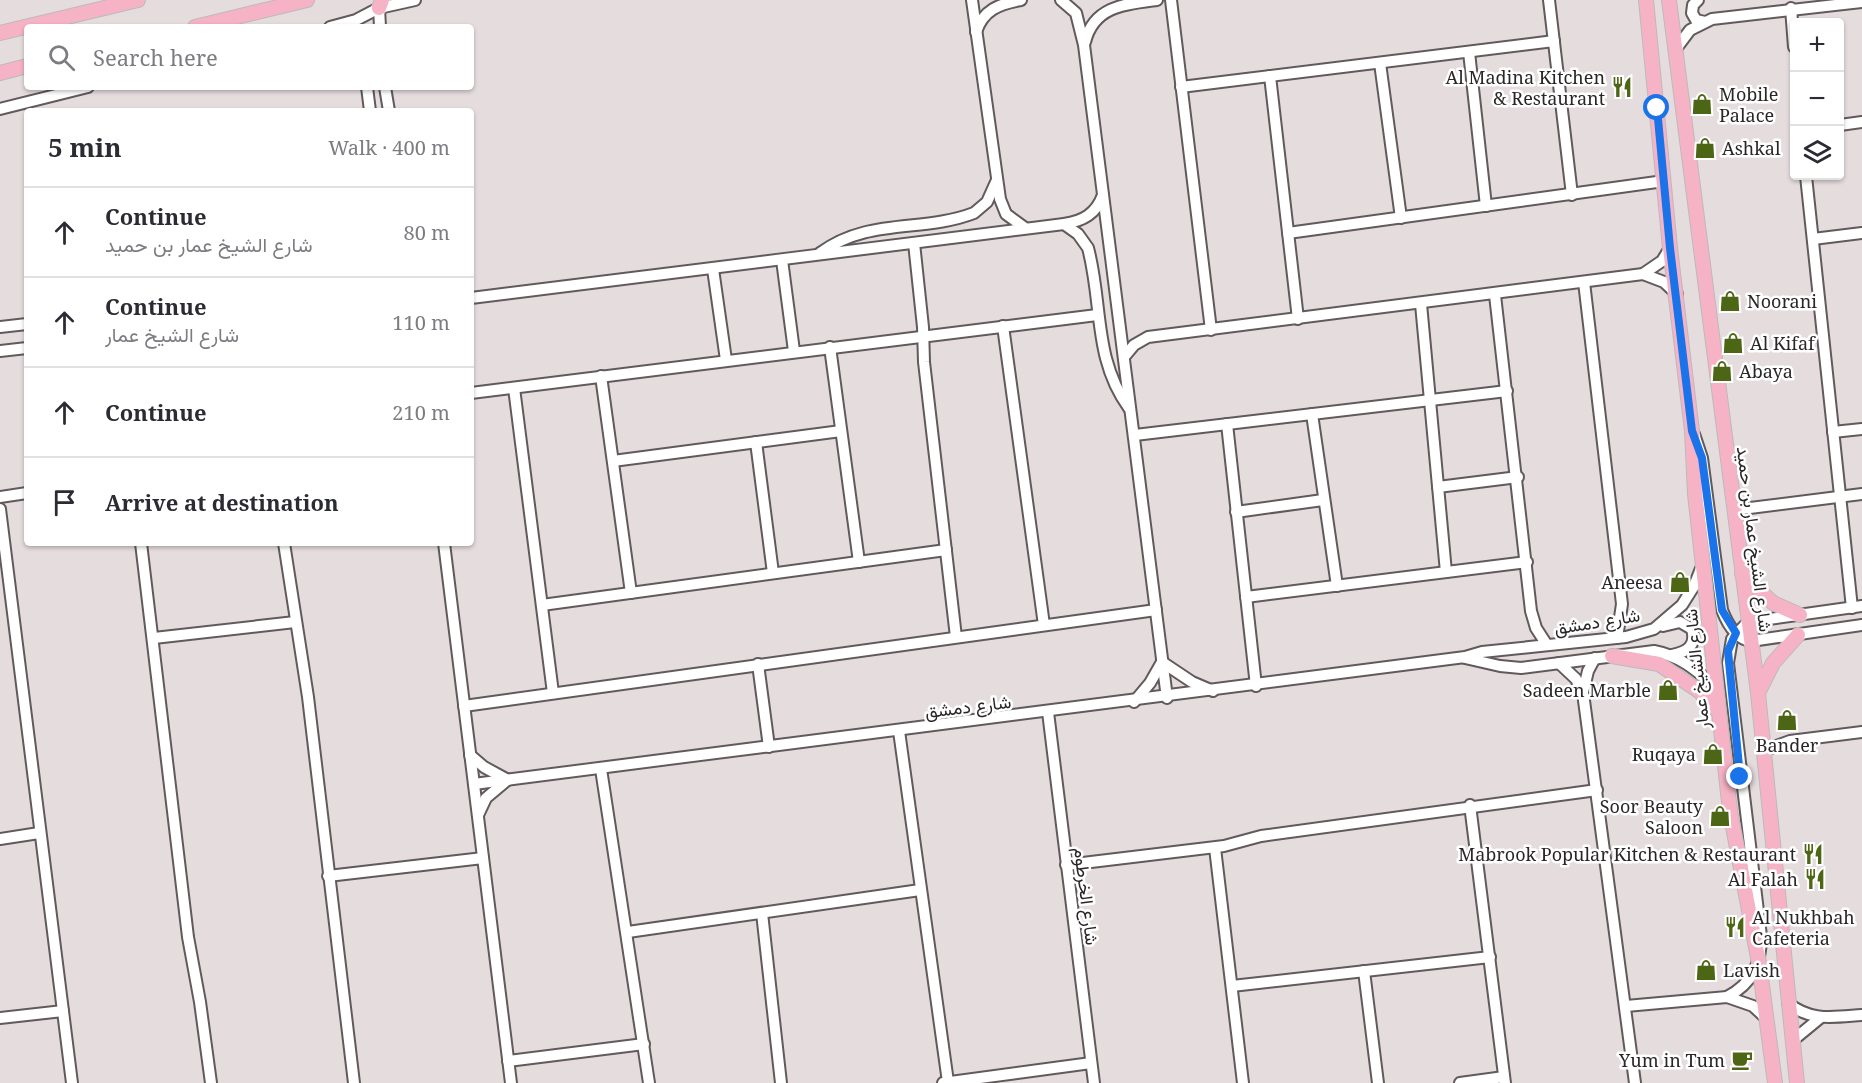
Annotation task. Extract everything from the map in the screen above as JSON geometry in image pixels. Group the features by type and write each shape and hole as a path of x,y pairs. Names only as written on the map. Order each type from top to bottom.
{"main road":[{"path":"38,24 138,0"},
{"path":"207,24 307,0"},
{"path":"1646,0 1670,248"},
{"name":"شارع الشيخ عمار بن حميد","path":"1669,0 1758,693 1797,1083"},
{"path":"0,33 24,27"},
{"path":"0,73 24,67"},
{"name":"شارع الشيخ عمار","path":"1670,248 1692,431 1702,566 1732,831 1759,963 1775,1083"},
{"path":"1742,574 1762,595 1800,615"},
{"path":"1758,693 1773,663 1798,635"},
{"path":"1612,656 1659,664 1699,691 1719,713"}],"street":[{"path":"342,24 356,20 380,4 415,0"},
{"path":"972,0 997,178 1006,214 1025,228"},
{"path":"976,33 989,11 1005,3 1021,0"},
{"path":"1061,0 1076,13 1084,45 1167,698"},
{"path":"1084,45 1090,26 1105,11 1124,5 1157,0"},
{"path":"1171,0 1211,330"},
{"path":"1549,0 1572,195"},
{"path":"1698,0 1693,5 1692,13 1696,20 1705,22"},
{"path":"1675,50 1690,30 1705,22 1791,8 1862,2"},
{"path":"380,4 380,24"},
{"path":"1791,8 1792,18"},
{"path":"1181,87 1554,41"},
{"path":"1469,52 1486,206"},
{"path":"1380,63 1401,218"},
{"path":"1270,76 1298,319"},
{"path":"0,108 75,90"},
{"path":"367,90 370,108"},
{"path":"386,90 388,108"},
{"path":"1844,124 1862,122"},
{"path":"820,253 838,241 859,232 974,213 992,195 997,178"},
{"path":"1727,997 1748,981 1759,963 1761,936 1728,651 1736,633 1748,622 1857,607 1839,496 1806,180"},
{"path":"1288,233 1664,182"},
{"path":"474,298 1064,224 1087,217 1097,207 1103,195"},
{"path":"1064,224 1078,234 1088,248 1101,346 1109,374 1131,411"},
{"path":"1813,239 1862,233"},
{"path":"914,243 924,335 923,355 956,637"},
{"path":"1120,325 1130,333 1148,337 1496,295 1643,274 1662,261 1670,248"},
{"path":"782,260 794,351"},
{"path":"713,269 726,360"},
{"path":"1643,274 1664,282 1677,294"},
{"path":"1584,282 1606,453 1622,604 1622,621 1617,638"},
{"path":"1496,295 1533,620 1547,645"},
{"path":"1421,304 1446,572"},
{"path":"474,393 1097,315"},
{"path":"0,327 24,324"},
{"path":"1003,326 1044,625"},
{"path":"1124,357 1134,345 1148,337"},
{"path":"830,347 859,562"},
{"path":"0,351 24,348"},
{"path":"602,376 631,593"},
{"path":"514,388 553,693"},
{"path":"1135,435 1507,391"},
{"path":"1312,414 1337,586"},
{"path":"1227,424 1256,686"},
{"path":"1833,432 1862,429"},
{"path":"613,461 841,431"},
{"path":"1692,431 1702,458 1722,610 1736,633 1750,641 1862,625"},
{"path":"756,442 773,573"},
{"path":"1438,486 1518,477"},
{"path":"0,497 24,494"},
{"path":"1734,510 1862,494"},
{"path":"1236,512 1323,500"},
{"path":"0,509 72,1083"},
{"path":"141,546 188,937 201,1002 211,1083"},
{"path":"284,546 308,697 354,1083"},
{"path":"444,546 511,1083"},
{"path":"542,605 946,550"},
{"path":"1246,597 1527,562"},
{"name":"شارع دمشق","path":"474,784 1167,698 1465,657 1482,652 1617,638 1654,628 1682,605 1694,586 1702,566"},
{"path":"464,706 1156,610"},
{"path":"154,638 295,622"},
{"path":"1654,628 1680,622 1692,629 1693,644 1689,649 1672,655"},
{"name":"شارع دمشق","path":"1465,657 1511,668 1654,651 1672,655 1693,667 1717,688"},
{"path":"1595,658 1585,678 1583,693 1635,1083"},
{"path":"1162,662 1192,682 1215,691"},
{"path":"1134,702 1150,683 1162,662"},
{"path":"1559,663 1576,679 1583,693"},
{"path":"758,664 769,747"},
{"name":"شارع الخرطوم","path":"1047,712 1094,1083"},
{"path":"899,731 948,1082"},
{"path":"1764,751 1790,741 1862,732"},
{"path":"470,754 484,768 508,780 486,798 478,815"},
{"path":"601,769 628,932 649,1083"},
{"path":"1066,865 1215,848 1261,836 1597,790"},
{"path":"1460,1083 1505,1080 1470,806"},
{"path":"0,838 39,833"},
{"path":"1215,848 1244,1083"},
{"path":"328,876 483,858"},
{"path":"628,932 920,890"},
{"path":"762,913 782,1083"},
{"path":"1232,986 1490,957"},
{"path":"1364,971 1378,1083"},
{"path":"1626,1006 1727,997 1753,1006 1766,1018"},
{"path":"1788,1003 1803,1013 1820,1018 1862,1015"},
{"path":"0,1018 63,1011"},
{"path":"1792,1041 1820,1018"},
{"path":"508,1061 644,1044"},
{"path":"943,1083 1091,1063"}],"place":[{"name":"Al Madina Kitchen & Restaurant","path":"1622,87"},
{"name":"Mobile Palace","path":"1702,104"},
{"name":"Ashkal","path":"1705,148"},
{"name":"Noorani","path":"1730,301"},
{"name":"Al Kifaf","path":"1733,343"},
{"name":"Abaya","path":"1722,371"},
{"name":"Aneesa","path":"1680,582"},
{"name":"Sadeen Marble","path":"1668,690"},
{"name":"Bander","path":"1787,720"},
{"name":"Ruqaya","path":"1713,754"},
{"name":"Soor Beauty Saloon","path":"1720,816"},
{"name":"Mabrook Popular Kitchen & Restaurant","path":"1813,854"},
{"name":"Al Falah","path":"1815,879"},
{"name":"Al Nukhbah Cafeteria","path":"1735,927"},
{"name":"Lavish","path":"1706,970"},
{"name":"Yum in Tum","path":"1742,1060"}],"route":[{"path":"1657,108 1670,248 1692,431 1702,458 1722,610 1728,624 1736,633 1728,651 1728,663 1740,777"}]}
